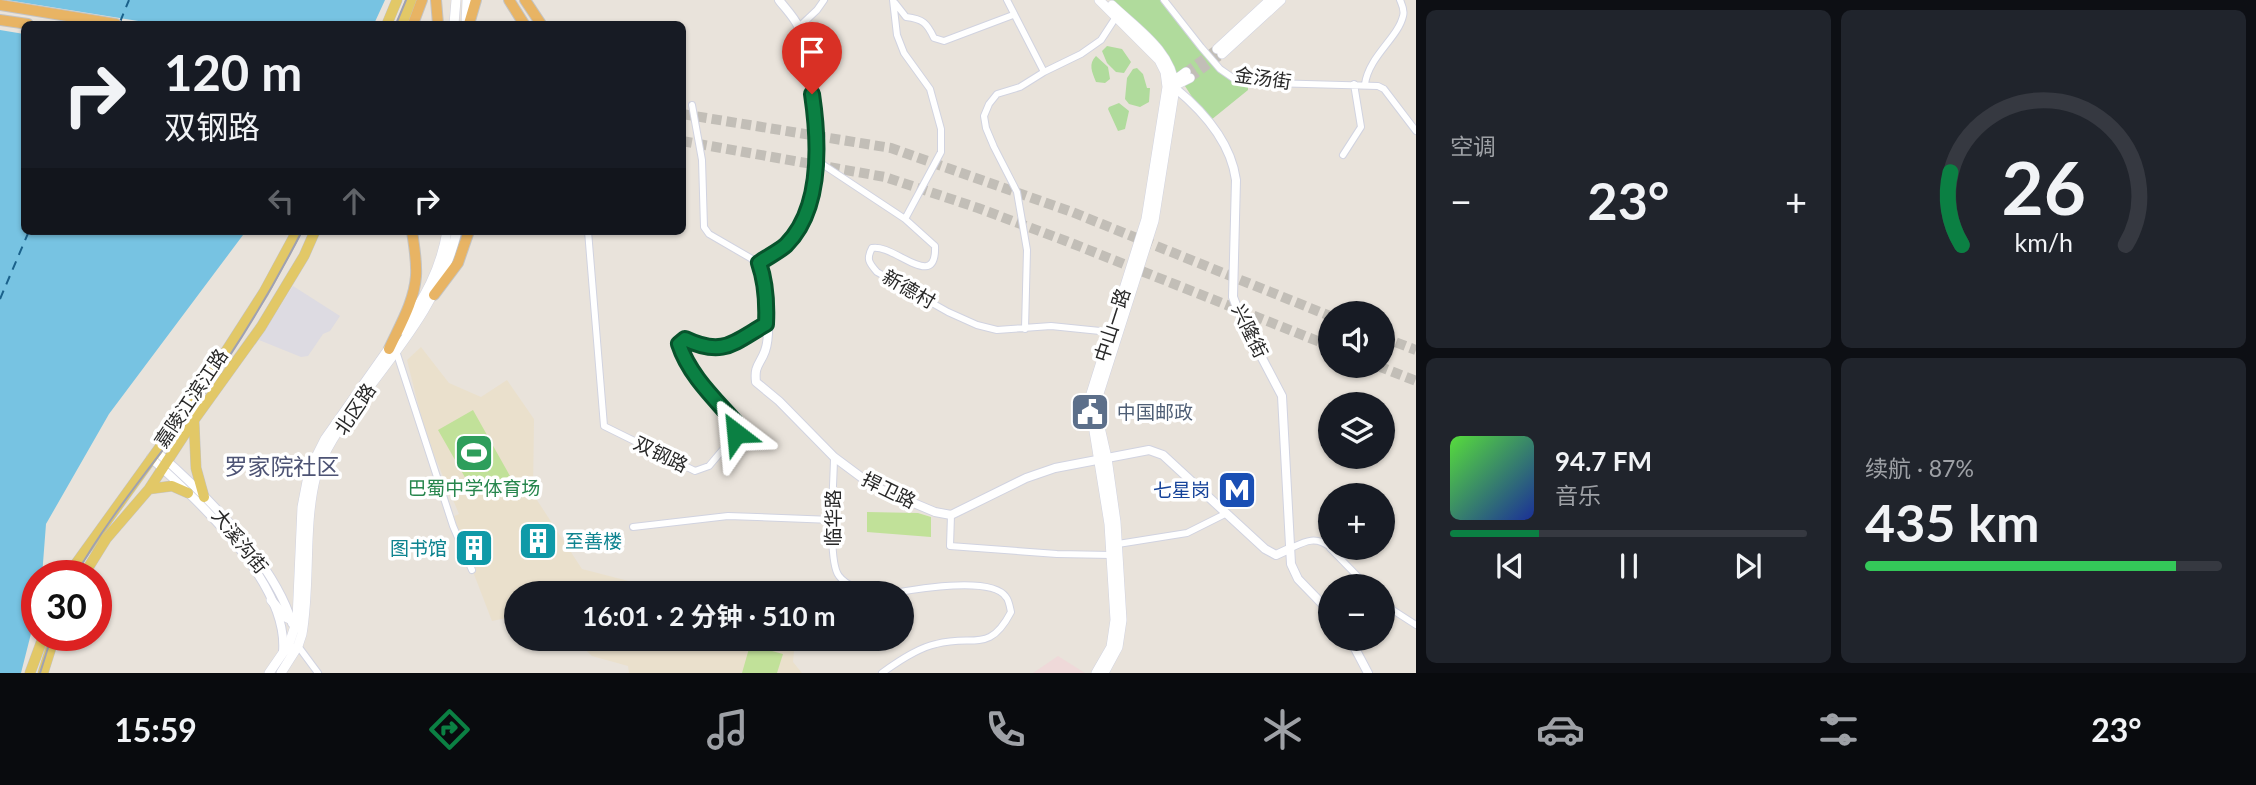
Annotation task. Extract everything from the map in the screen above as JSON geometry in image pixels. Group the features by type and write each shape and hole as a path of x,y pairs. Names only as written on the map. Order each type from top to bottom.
{"highway":[{"path":"414,21 422,0"},
{"path":"436,0 438,21"},
{"path":"468,21 476,0"},
{"path":"509,0 522,21"},
{"path":"525,0 539,21"},
{"path":"0,5 98,21"},
{"path":"0,20 21,23"},
{"path":"393,350 416,276 412,235"},
{"path":"434,295 458,262 468,235"}],"main road":[{"path":"388,21 397,0"},
{"path":"403,21 411,0"},
{"path":"454,21 456,0"},
{"path":"467,0 467,21"},
{"path":"1098,0 1159,60 1172,85"},
{"path":"1107,0 1164,55 1171,68 1172,85"},
{"path":"1219,52 1275,1"},
{"path":"1172,85 1188,75"},
{"name":"中山一路","path":"1104,673 1113,659 1121,635 1118,544 1089,400 1146,219 1172,85"},
{"name":"中山一路","path":"1096,673 1106,657 1114,633 1112,555 1097,400 1154,222 1172,85"},
{"name":"嘉陵江滨江路","path":"79,560 201,390 264,292 295,235"},
{"name":"嘉陵江滨江路","path":"93,560 106,539 166,466 194,420 285,290 313,235"},
{"name":"北区路","path":"281,673 298,646 305,619 311,507 317,474 354,407 393,350 429,289 441,260 446,235"},
{"name":"北区路","path":"270,673 283,655 294,632 302,507 309,471 325,439 434,295 456,235"},
{"path":"194,420 196,468 204,498"},
{"path":"149,489 172,486 188,493"},
{"path":"271,600 282,613 294,621 301,616 306,603"},
{"path":"30,673 38,651"},
{"path":"43,673 50,651"}],"street":[{"path":"759,263 785,245 803,222 810,200 816,160 816,120 804,48 799,27 779,0"},
{"path":"799,27 824,0"},
{"path":"1007,0 1044,72"},
{"name":"金汤街","path":"1164,0 1220,69 1233,78 1270,83 1365,84"},
{"path":"1263,0 1275,1"},
{"path":"1400,0 1404,10 1402,19 1374,60 1365,84 1384,89 1416,131"},
{"path":"894,1 906,17 921,19 927,23 934,38 944,41 1013,15"},
{"path":"894,1 897,35 904,53 930,89 943,140 941,152 905,219"},
{"path":"1025,329 1027,250 1017,192 994,147 984,116 997,94 1020,87 1081,54 1101,40 1116,17"},
{"path":"1343,155 1361,127 1354,84"},
{"name":"兴隆街","path":"1172,85 1205,116 1234,166 1236,180 1233,297 1241,318 1282,396 1291,564 1298,579 1318,600"},
{"path":"692,105 702,160 704,227 709,234 759,263 765,289 766,324"},
{"name":"新德村","path":"816,160 905,219 935,246 936,257 931,264 917,267 887,248 872,248 868,255 869,264 877,272 948,312 996,330 1051,326 1111,332"},
{"name":"双钢路","path":"587,235 604,426 695,471 709,466 736,433 736,423 695,376 679,344 685,339 702,347 723,348 766,324"},
{"name":"捍卫路","path":"766,324 766,349 755,369 756,382 779,401 834,457 873,486 935,512 951,515"},
{"path":"393,350 453,526 472,570"},
{"path":"1112,555 950,546 951,515 1026,478 1055,468 1142,450 1156,452 1270,553 1282,554 1304,541 1318,541"},
{"name":"大溪沟街","path":"154,455 204,498 258,559 294,621"},
{"name":"临华路","path":"834,457 833,558 839,576 846,581"},
{"name":"大溪沟街","path":"166,466 242,550 271,600 283,629 283,655"},
{"path":"1118,544 1187,534 1224,513"},
{"path":"633,527 728,516 833,520"},
{"path":"1342,560 1355,574"},
{"path":"882,673 933,644 988,639 1002,630 1011,612 1007,597 996,589 950,585 914,589"},
{"path":"1395,611 1416,625"},
{"path":"294,632 298,646 318,673"},
{"path":"1356,651 1368,673"}],"shaded area":[{"path":"293,286 340,316 308,356 301,357 259,340"},
{"path":"421,347 449,383 481,397 507,380 534,419 533,494 582,569 628,581 504,581 504,618 492,621 452,517 459,514 426,436 407,360"},
{"path":"587,651 794,651 793,662 802,673 629,673 628,666 592,656"},
{"path":"1058,656 1085,673 1033,673"}],"green space":[{"path":"1111,0 1160,0 1218,71 1233,81 1248,85 1248,90 1211,120 1194,100 1165,55"},
{"path":"1107,46 1122,49 1131,62 1124,73 1116,72 1107,63 1102,51"},
{"path":"1096,56 1108,67 1110,79 1105,83 1096,82 1093,75 1091,65"},
{"path":"1137,68 1143,74 1147,88 1150,88 1149,102 1140,107 1129,104 1125,99 1127,78 1133,69"},
{"path":"1119,103 1129,111 1125,129 1118,131 1108,109"},
{"name":"巴蜀中学体育场","path":"473,410 510,476 475,495 438,430"},
{"path":"867,512 918,513 931,517 931,537 867,532"},
{"path":"748,651 783,654 777,673 742,673"}],"water":[{"path":"0,0 385,0 375,21 21,21 21,235 243,235 109,414 46,524 43,560 21,560 21,651 27,651 21,673 0,673"}],"pier":[{"path":"0,0 138,21 21,21 21,34 0,30"}],"ferry route":[{"path":"120,21 129,0"},
{"path":"0,299 27,235"}],"tunnel":[{"path":"1186,72 1217,49"},
{"path":"1190,78 1222,54"},
{"path":"686,115 891,148 1072,212 1318,311"},
{"path":"686,142 885,177 1066,241 1318,341"},
{"path":"1395,342 1416,350"},
{"path":"1395,373 1416,381"}],"railway":[{"path":"397,21 406,0"},
{"path":"85,560 227,360 300,235"},
{"path":"40,673 47,651"}],"place":[{"name":"中国邮政","path":"1090,412"},
{"name":"巴蜀中学体育场","path":"474,453"},
{"name":"七星岗","path":"1237,490"},
{"name":"至善楼","path":"538,541"},
{"name":"图书馆","path":"474,548"}],"district":[{"name":"罗家院社区","path":"282,467"}],"route":[{"path":"736,433 736,423 695,376 679,344 685,339 702,347 723,348 766,324 767,301 759,263 785,245 803,222 813,187 816,120 812,94"}]}
